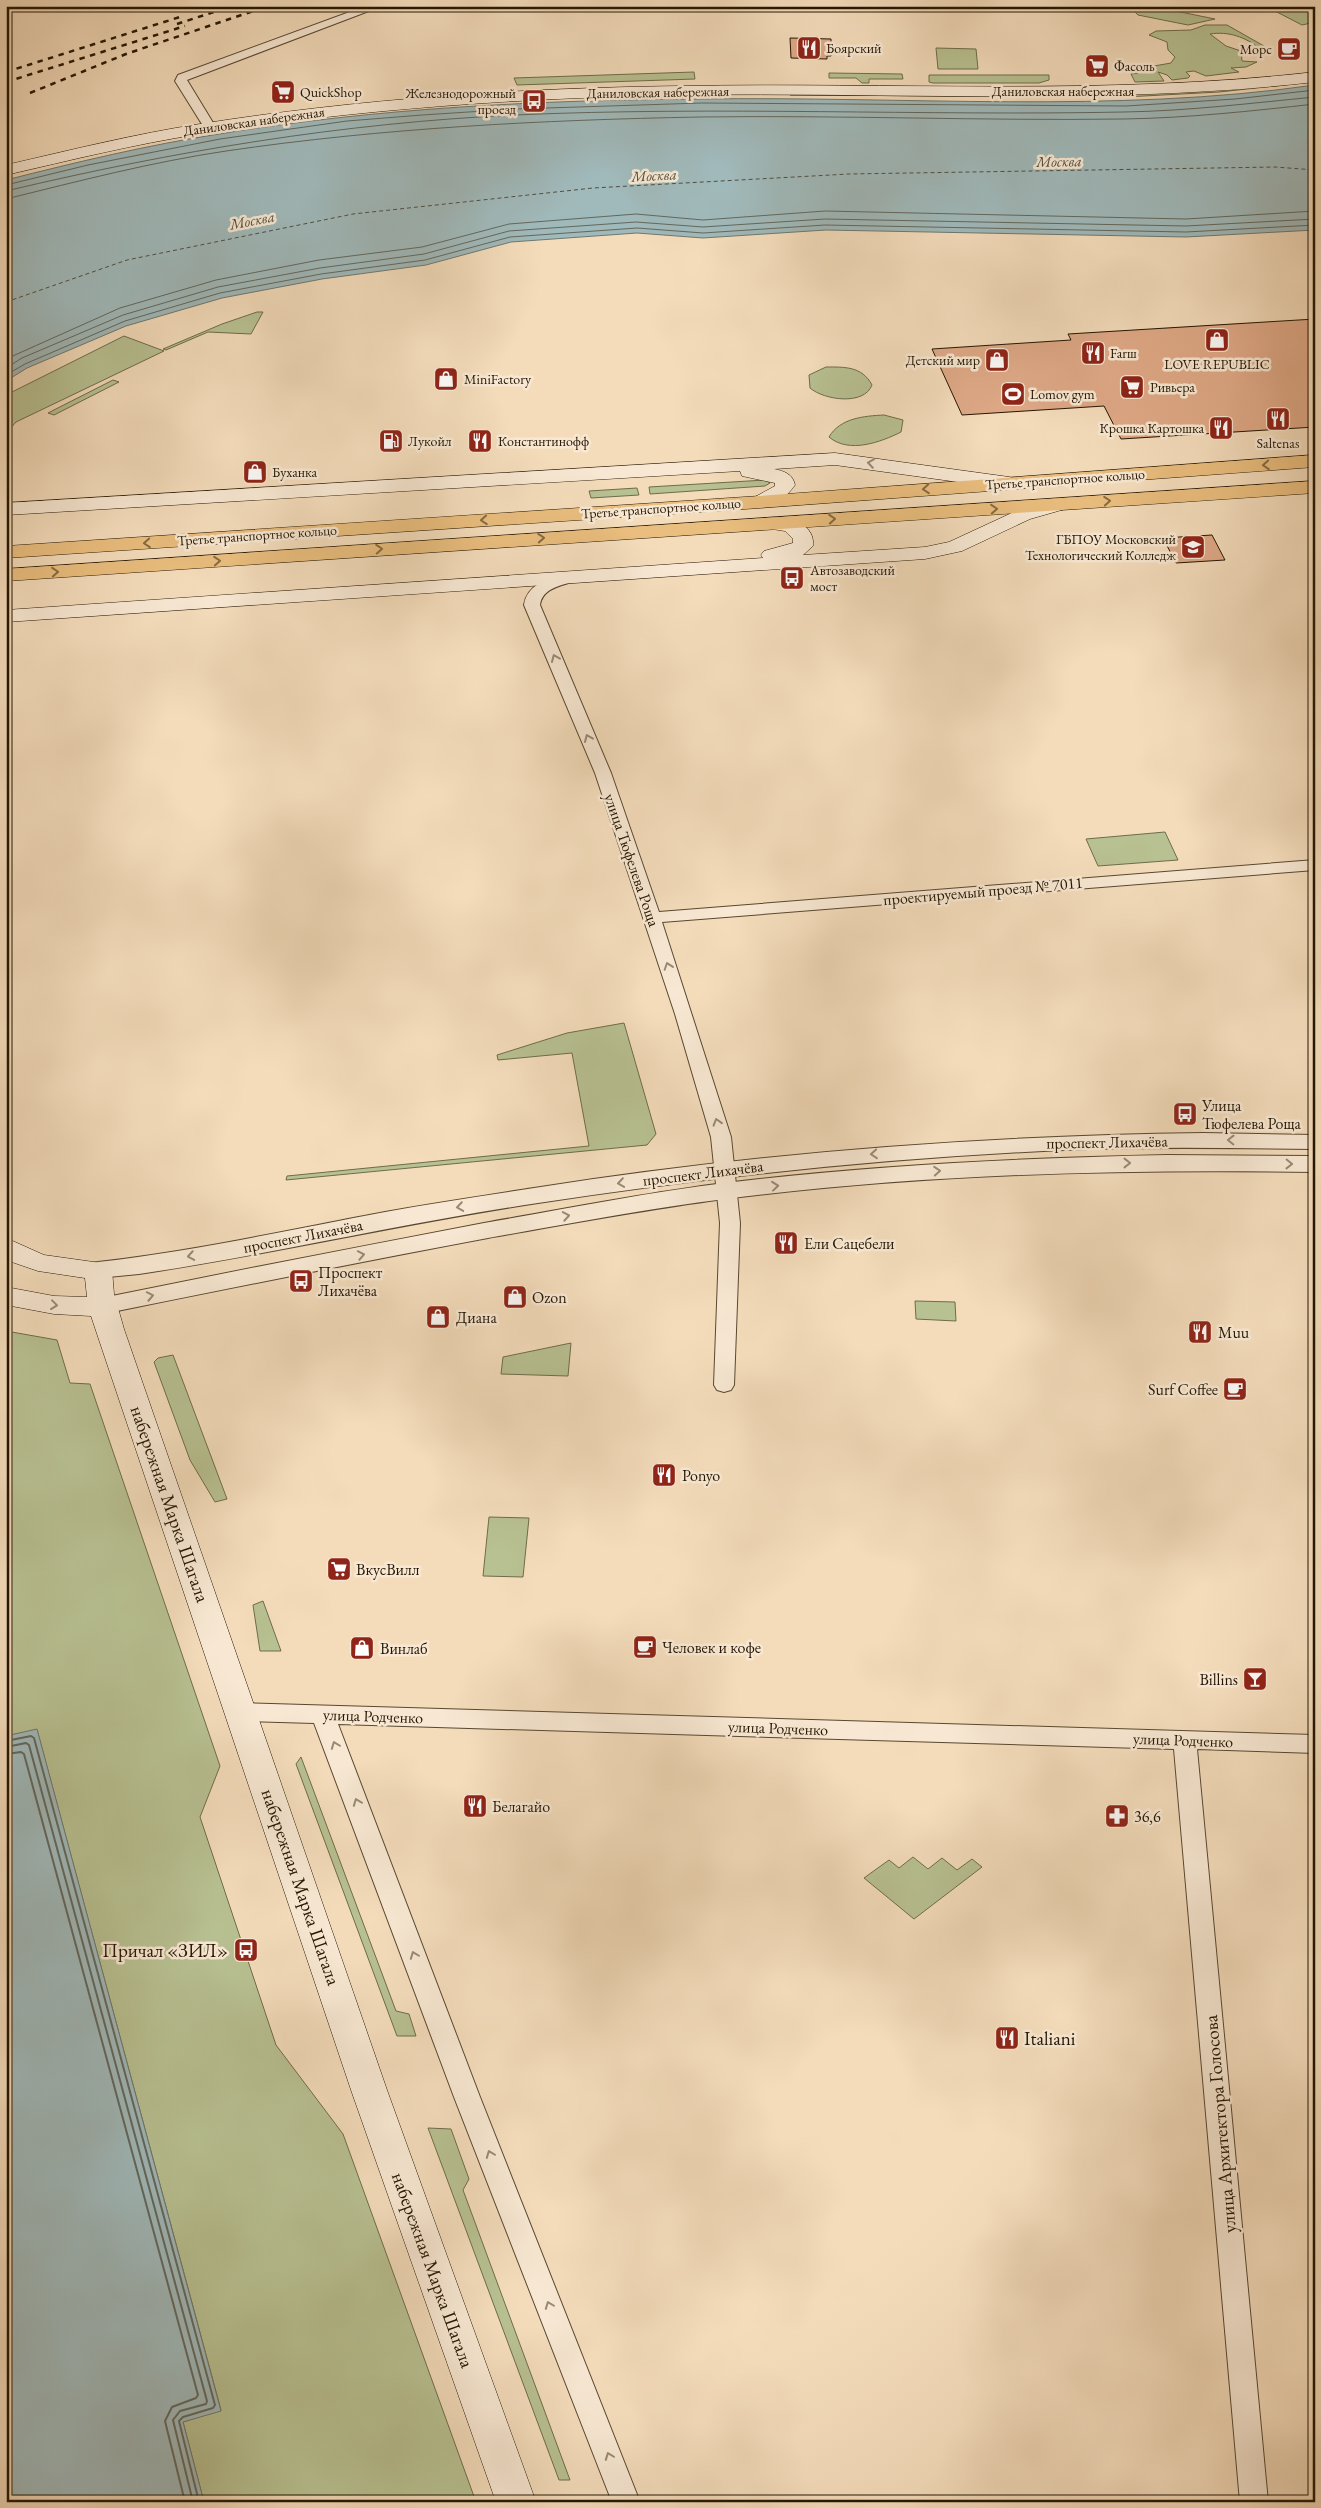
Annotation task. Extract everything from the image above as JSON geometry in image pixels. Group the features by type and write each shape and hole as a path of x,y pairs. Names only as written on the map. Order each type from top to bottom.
{"main road":[{"name":"Даниловская набережная","path":"6,163 107,139 375,98 512,90 765,84 1134,86 1222,81 1315,70"},
{"name":"Даниловская набережная","path":"6,170 207,124 387,104 515,96 766,90 1136,91 1219,87 1315,77"},
{"path":"6,509 835,459 1009,483"},
{"name":"Третье транспортное кольцо","path":"6,552 760,502 1315,461"},
{"path":"6,519 744,472 766,472 785,480 784,489 760,502"},
{"name":"Третье транспортное кольцо","path":"6,575 1315,487"},
{"path":"6,616 925,553 955,547 1023,515 1058,505"},
{"path":"6,606 780,554 795,551 803,546 805,538 803,533 796,528 766,523"},
{"path":"6,1246 33,1260 54,1266 98,1270"},
{"name":"набережная Марка Шагала","path":"98,1270 98,1287 102,1306 369,2090 516,2502"},
{"path":"6,1296 33,1303 60,1306 102,1306"}],"street":[{"path":"207,124 181,81 182,78 377,6"},
{"name":"улица Тюфелева Роща","path":"569,578 536,592 532,598 532,605 603,773 684,1014 721,1137 730,1228 724,1385"},
{"name":"проектируемый проезд № 7011","path":"652,918 1315,865"},
{"name":"проспект Лихачёва","path":"102,1306 570,1215 725,1180 873,1154 1027,1144 1182,1140 1315,1142"},
{"name":"проспект Лихачёва","path":"98,1270 231,1250 426,1213 725,1180 878,1176 1050,1165 1315,1164"},
{"name":"улица Родченко","path":"241,1712 1315,1744"},
{"path":"323,1715 467,2097 626,2502"},
{"name":"улица Архитектора Голосова","path":"1185,1746 1254,2502"}],"green space":[{"path":"1136,6 1151,6 1215,19 1188,25 1138,15 1132,9"},
{"path":"1292,6 1315,6 1315,22 1302,25 1275,11"},
{"path":"1205,25 1227,25 1264,46 1260,49 1243,38 1230,34 1210,34 1226,46 1241,51 1242,61 1257,62 1246,67 1231,68 1239,72 1206,76 1194,71 1186,72 1190,76 1188,78 1172,80 1167,75 1158,72 1164,81 1135,82 1131,74 1139,73 1137,69 1171,63 1175,57 1168,50 1167,42 1149,35 1156,31 1191,30"},
{"path":"936,48 976,49 978,69 938,69"},
{"path":"694,72 695,79 517,85 514,78"},
{"path":"829,73 902,74 903,79 869,79 869,83 862,83 856,78 829,78"},
{"path":"929,75 1049,75 1049,80 1039,83 933,83 929,82"},
{"path":"1313,82 1219,92 1125,97 790,95 1123,95"},
{"path":"257,312 263,312 251,334 208,332 166,350 163,349 222,324"},
{"path":"124,336 164,351 16,422 6,433 6,395"},
{"path":"826,367 858,371 872,385 868,392 853,398 843,399 824,396 810,388 809,375"},
{"path":"113,380 119,382 54,415 48,413"},
{"path":"884,415 903,420 901,432 875,442 855,446 837,442 829,437 839,426 853,419"},
{"path":"765,480 770,483 765,486 650,494 649,487"},
{"path":"637,488 639,495 591,498 589,491"},
{"path":"1165,832 1178,860 1098,866 1086,839"},
{"path":"624,1023 656,1134 647,1145 286,1180 287,1176 589,1146 572,1053 498,1060 497,1055 567,1033"},
{"path":"915,1301 955,1302 956,1321 916,1319"},
{"path":"6,1331 57,1340 70,1383 90,1384 220,1766 200,1817 276,2045 343,2134 476,2502 204,2502 183,2422 221,2410 37,1730 6,1736"},
{"path":"571,1343 568,1376 501,1374 503,1357"},
{"path":"173,1355 227,1499 215,1502 190,1460 154,1362 158,1358"},
{"path":"489,1517 529,1518 523,1577 483,1576"},
{"path":"263,1601 281,1651 260,1651 253,1605"},
{"path":"301,1757 396,2011 409,2014 416,2036 397,2036 296,1764"},
{"path":"913,1857 928,1869 942,1858 957,1870 972,1859 982,1867 914,1919 864,1878 889,1860 899,1868"},
{"path":"428,2128 451,2129 469,2179 463,2190 570,2480 559,2480"}],"water":[{"name":"Москва","path":"1315,85 1315,230 1186,237 826,230 703,238 637,233 511,242 426,265 322,279 222,298 126,326 27,368 6,381 6,180 112,154 192,138 279,125 459,107 580,101 700,99 1085,101 1239,94"},
{"path":"37,1729 221,2411 183,2422 204,2502 6,2502 6,1736"}],"building":[{"name":"Боярский","path":"790,38 831,39 831,56 827,56 827,59 791,58"},
{"name":"Ривьера","path":"1315,319 1315,427 1121,439 1104,406 962,415 932,349 1071,340 1068,334"},
{"name":"ГБПОУ Московский Технологический Колледж","path":"1212,535 1225,560 1176,563 1163,538"}],"ferry route":[{"path":"6,302 127,260 353,214 593,188 849,174 1275,167 1315,170"},
{"path":"6,2470 14,2502"}],"railway":[{"path":"177,24 232,6"},
{"path":"30,93 126,54 268,6"},
{"path":"6,72 183,16"},
{"path":"6,82 185,26"}],"place":[{"name":"Боярский","path":"809,48"},
{"name":"Морс","path":"1289,49"},
{"name":"Фасоль","path":"1097,66"},
{"name":"QuickShop","path":"283,92"},
{"name":"Железнодорожный проезд","path":"534,101"},
{"name":"LOVE REPUBLIC","path":"1217,340"},
{"name":"Farш","path":"1093,353"},
{"name":"Детский мир","path":"997,360"},
{"name":"MiniFactory","path":"446,379"},
{"name":"Ривьера","path":"1132,387"},
{"name":"Lomov gym","path":"1013,394"},
{"name":"Saltenas","path":"1278,419"},
{"name":"Крошка Картошка","path":"1221,428"},
{"name":"Лукойл","path":"391,441"},
{"name":"Константинофф","path":"480,441"},
{"name":"Буханка","path":"255,472"},
{"name":"ГБПОУ Московский Технологический Колледж","path":"1193,547"},
{"name":"Автозаводский мост","path":"792,578"},
{"name":"Улица Тюфелева Роща","path":"1185,1114"},
{"name":"Ели Сацебели","path":"786,1243"},
{"name":"Проспект Лихачёва","path":"301,1281"},
{"name":"Ozon","path":"515,1297"},
{"name":"Диана","path":"438,1317"},
{"name":"Muu","path":"1200,1332"},
{"name":"Surf Coffee","path":"1235,1389"},
{"name":"Ponyo","path":"664,1475"},
{"name":"ВкусВилл","path":"339,1569"},
{"name":"Человек и кофе","path":"645,1647"},
{"name":"Винлаб","path":"362,1648"},
{"name":"Billins","path":"1255,1679"},
{"name":"Белагайо","path":"475,1806"},
{"name":"36,6","path":"1117,1816"},
{"name":"Причал «ЗИЛ»","path":"246,1950"},
{"name":"Italiani","path":"1007,2038"}]}
